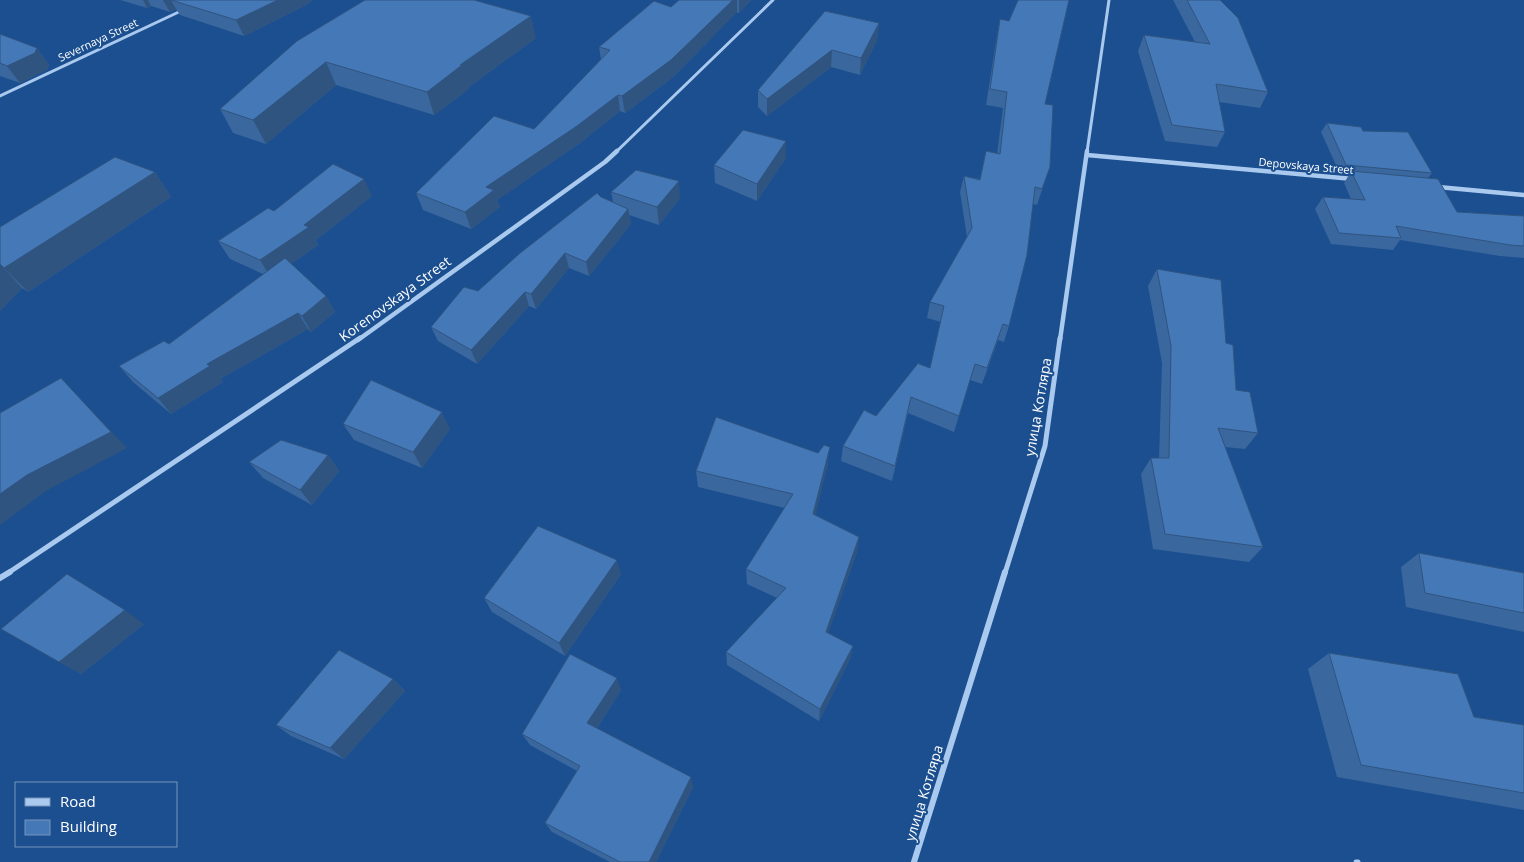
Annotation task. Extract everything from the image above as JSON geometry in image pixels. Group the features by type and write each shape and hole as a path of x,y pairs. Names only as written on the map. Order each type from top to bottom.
{"street":[{"name":"Korenovskaya Street","path":"0,578 338,354 604,162 773,0"},
{"name":"улица Котляра","path":"914,862 1045,446 1109,0"},
{"name":"Severnaya Street","path":"0,96 186,8"},
{"name":"Depovskaya Street","path":"1087,155 1355,180"},
{"path":"1435,187 1524,195"}],"building":[{"path":"171,0 278,0 236,20"},
{"path":"365,0 474,0 531,16 460,65 462,65 427,92 326,62 253,120 220,109 297,41"},
{"path":"679,0 733,0 671,60 622,96 618,95 577,126 486,187 494,190 465,212 416,193 494,116 534,129 610,50 599,47 654,1 671,7"},
{"path":"1018,0 1069,0 1045,104 1053,105 1050,167 1042,189 1035,187 1027,255 1009,326 1003,324 987,368 975,364 959,416 911,397 895,466 843,446 864,410 876,416 919,362 919,364 930,368 944,306 930,302 972,228 964,176 980,180 986,151 1000,154 1007,92 990,89 1000,19 1009,21"},
{"path":"1187,0 1220,0 1238,18 1268,92 1216,84 1225,132 1172,125 1144,35 1210,44"},
{"path":"825,11 879,23 861,58 832,50 767,99 758,90"},
{"path":"0,34 37,48 35,53 7,66 0,63"},
{"path":"1327,123 1361,127 1363,131 1408,132 1432,173 1346,165"},
{"path":"743,130 786,141 757,184 714,165"},
{"path":"115,157 155,172 4,268 0,264 0,227"},
{"path":"333,164 364,179 304,225 309,227 260,260 218,241 268,208 274,211"},
{"path":"636,170 679,181 657,207 611,192"},
{"path":"1351,171 1438,179 1457,212 1524,216 1524,246 1396,226 1401,238 1339,233 1323,197 1365,200"},
{"path":"597,193 601,197 628,209 586,262 565,253 531,294 525,292 471,350 431,327 464,287 478,291 519,254"},
{"path":"285,258 326,296 302,316 298,313 207,364 210,366 158,398 119,366 164,341 169,344"},
{"path":"1157,269 1221,280 1226,343 1233,345 1236,390 1250,392 1258,433 1218,428 1263,547 1165,534 1151,458 1169,458 1171,346"},
{"path":"61,378 111,432 27,475 0,494 0,413"},
{"path":"371,380 442,412 413,452 343,424"},
{"path":"716,417 818,453 824,445 830,447 813,514 859,537 826,632 853,646 820,709 726,652 786,588 746,569 793,494 696,471"},
{"path":"281,440 328,455 300,490 249,462"},
{"path":"538,526 617,560 559,643 484,598"},
{"path":"1419,553 1524,573 1524,613 1425,593"},
{"path":"67,574 125,610 59,662 1,629"},
{"path":"339,650 393,679 330,748 276,725"},
{"path":"1329,653 1458,674 1474,717 1524,725 1524,793 1361,765"},
{"path":"570,654 617,678 587,723 691,777 649,862 620,862 545,823 580,766 522,734"}]}
